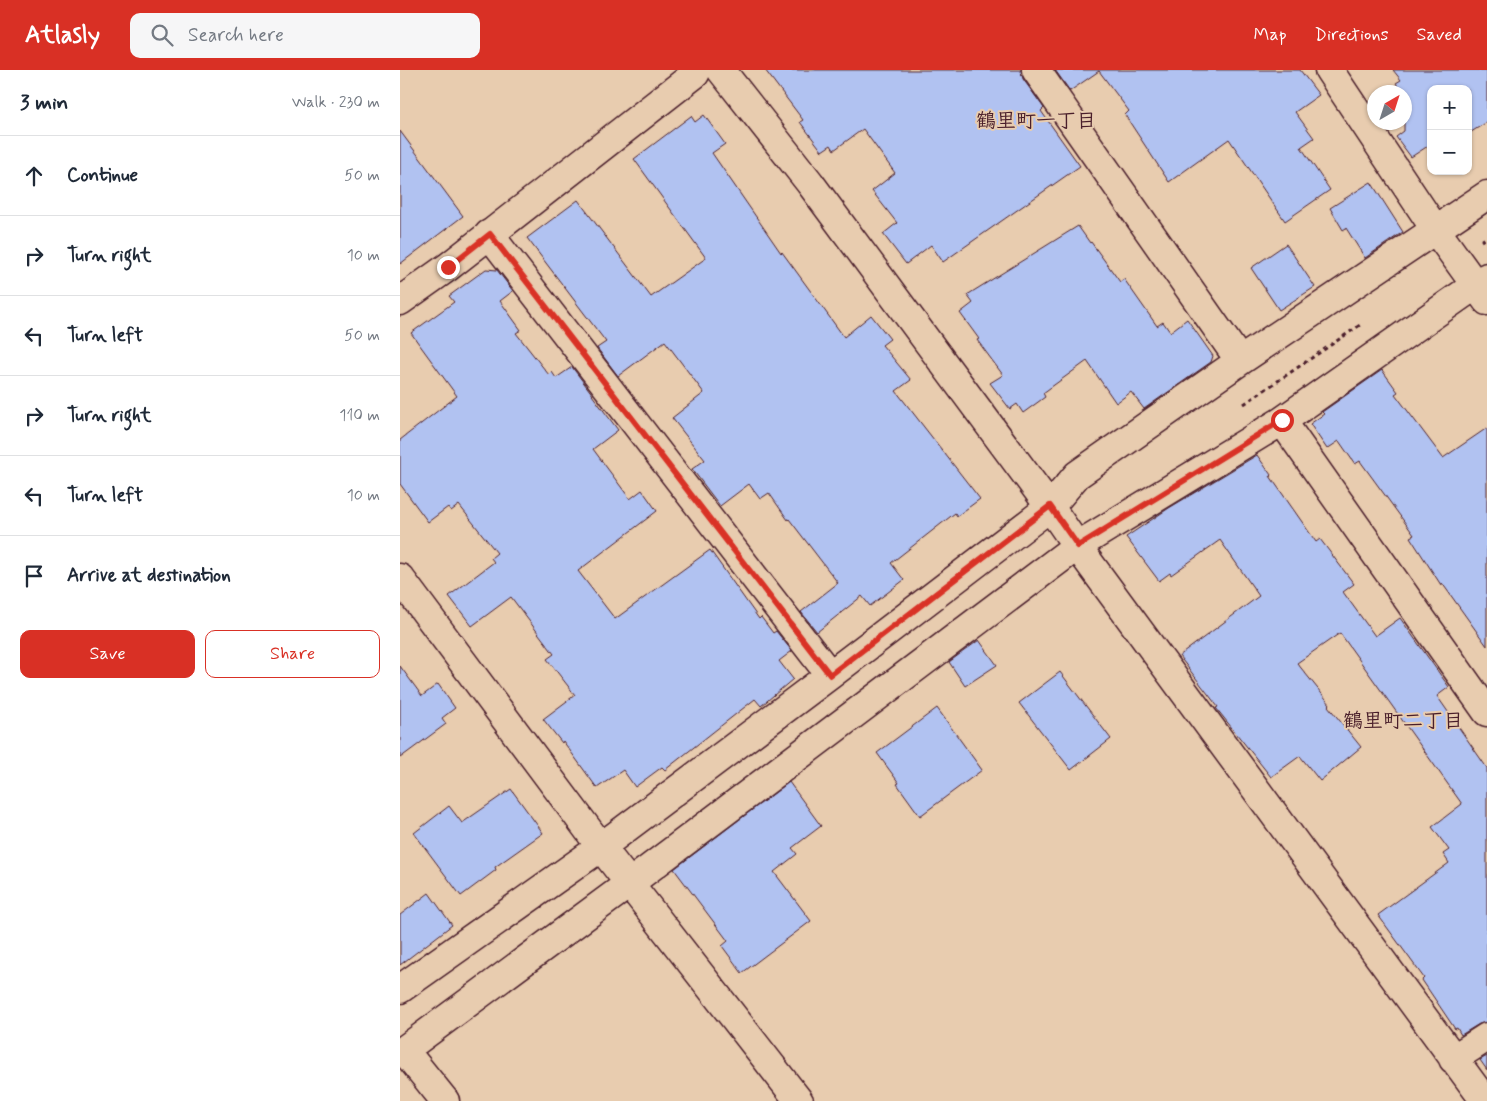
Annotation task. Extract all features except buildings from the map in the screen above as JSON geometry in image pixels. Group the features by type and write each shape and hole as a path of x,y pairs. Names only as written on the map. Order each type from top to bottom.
{"street":[{"path":"400,301 490,234 695,74 697,70"},
{"path":"721,70 810,183 1050,506 1485,1101"},
{"path":"1036,70 1240,361"},
{"path":"444,1101 402,1051 630,883 1078,546 1282,420 1483,287 1435,229 1329,70"},
{"path":"400,989 601,847 830,675 1050,506 1077,475 1240,361 1487,195"},
{"path":"490,234 830,675"},
{"path":"1282,420 1487,712"},
{"path":"400,578 601,847 799,1101"},
{"path":"1453,1059 1487,1037"}],"district":[{"name":"鶴里町一丁目","path":"1036,120"},
{"name":"鶴里町二丁目","path":"1403,720"}],"route":[{"path":"448,267 490,234 830,675 1050,506 1078,546 1282,420"}]}
